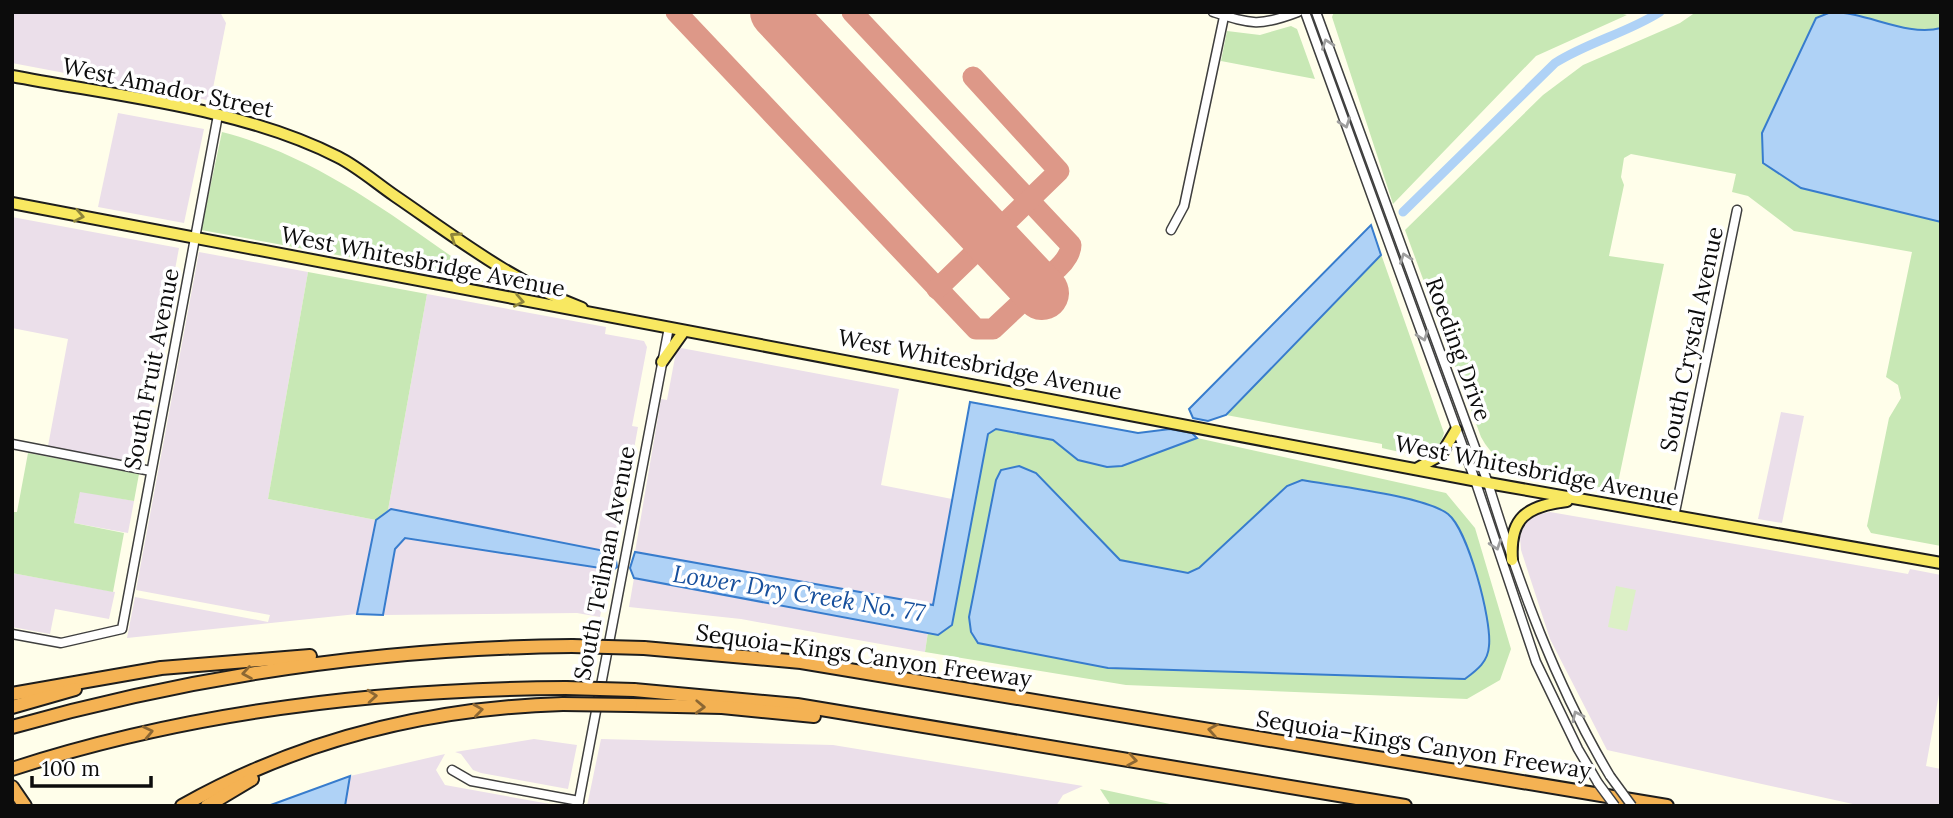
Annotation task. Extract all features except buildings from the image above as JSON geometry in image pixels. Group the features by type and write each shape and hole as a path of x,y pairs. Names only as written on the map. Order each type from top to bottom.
{"highway":[{"name":"Sequoia–Kings Canyon Freeway","path":"12,727 124,698 233,675 437,650 572,646 644,648 801,662 1667,806"},
{"path":"12,694 160,668 279,658 437,650"},
{"path":"12,707 160,668"},
{"path":"12,769 168,727 305,704 435,691 566,688 634,690 797,705 1405,806"},
{"path":"182,806 237,777 308,748 390,724 496,708 563,704 766,710 1064,749"},
{"path":"207,806 261,774 300,757 435,716"},
{"path":"12,787 25,806"}],"main road":[{"name":"West Amador Street","path":"12,76 218,115 262,126 340,158 501,269 547,295 601,315"},
{"name":"West Whitesbridge Avenue","path":"12,203 1178,422 1488,483 1941,563"},
{"path":"662,362 684,331"},
{"path":"1416,469 1441,455 1456,430"},
{"path":"1512,560 1511,536 1518,521 1544,504 1578,499"}],"street":[{"path":"1213,12 1260,24 1298,12"},
{"name":"Roeding Drive","path":"1305,12 1475,480 1536,662 1578,749 1615,806"},
{"name":"Roeding Drive","path":"1316,12 1548,655 1589,742 1632,806"},
{"path":"1171,230 1184,206 1225,14"},
{"name":"South Fruit Avenue","path":"12,634 61,643 122,629 218,115"},
{"name":"South Crystal Avenue","path":"1674,517 1737,210"},
{"name":"South Teilman Avenue","path":"578,804 669,327"},
{"path":"12,444 151,471"},
{"path":"452,770 471,781 578,804"}],"shaded area":[{"path":"12,12 220,12 226,23 211,98 207,100 12,63"},
{"path":"118,113 204,129 184,223 98,207"},
{"path":"12,217 179,248 139,463 48,446 68,339 12,328"},
{"path":"199,252 308,272 268,499 376,520 357,614 127,638 135,597 268,622 270,615 136,590"},
{"path":"427,294 606,327 605,334 644,341 647,347 632,426 638,427 615,553 388,510"},
{"path":"681,348 899,389 881,485 952,499 933,606 635,552 661,399 667,400 676,352"},
{"path":"1781,412 1804,416 1782,523 1758,519"},
{"path":"80,491 134,501 128,533 74,523"},
{"path":"1550,512 1908,574 1910,569 1941,575 1941,683 1926,766 1941,769 1941,806 1862,806 1607,750 1550,639 1521,550 1520,537 1525,523 1536,515"},
{"path":"416,537 609,570 600,617 577,613 383,615 395,549 405,538"},
{"path":"12,573 115,592 109,619 55,609 50,634 12,627"},
{"path":"634,578 928,632 925,652 741,619 629,607"},
{"path":"534,739 577,745 568,789 481,773 473,770 461,754 455,752"},
{"path":"601,739 833,745 1083,786 1063,795 1056,806 587,806"},
{"path":"445,754 436,770 445,785 561,806 345,806 350,776"}],"green space":[{"path":"1334,12 1615,12 1627,15 1536,56 1393,204 1332,17"},
{"path":"1696,12 1941,12 1941,546 1871,533 1867,526 1889,418 1901,398 1898,385 1886,377 1912,252 1794,231 1748,196 1732,192 1736,174 1631,154 1624,158 1621,177 1624,185 1609,256 1664,264 1616,492 1560,483 1523,473 1492,453 1481,437 1405,230 1543,95 1583,65 1680,23"},
{"path":"1291,26 1297,29 1315,79 1221,61 1227,31 1260,35"},
{"path":"222,132 295,158 329,176 490,283 201,230"},
{"path":"1381,254 1444,433 1434,450 1410,454 1382,448 1382,444 1226,415"},
{"path":"308,272 427,294 388,510 376,520 268,499"},
{"path":"996,429 1053,440 1078,460 1106,467 1122,466 1197,438 1446,493 1475,528 1511,649 1500,680 1467,699 1126,685 925,652 928,632 938,634 988,434"},
{"path":"28,453 139,474 134,501 80,492 74,523 124,533 113,592 12,573 12,512 17,512"},
{"path":"1616,586 1636,590 1627,631 1608,627"},
{"path":"1100,789 1179,806 1111,806"}],"water":[{"path":"1831,12 1900,27 1928,30 1941,28 1941,222 1801,188 1763,163 1762,133 1816,18"},
{"path":"1371,225 1381,255 1226,415 1208,421 1193,418 1189,409"},
{"path":"970,402 1138,433 1170,429 1192,433 1197,438 1122,466 1107,467 1078,460 1053,440 996,429 988,434 952,625 938,635 634,578 630,568 635,552 933,605"},
{"path":"1019,466 1036,473 1120,560 1188,573 1199,568 1287,486 1302,480 1400,497 1436,508 1448,514 1456,523 1471,556 1487,617 1487,657 1478,669 1465,679 1108,668 978,643 971,632 969,617 996,480 1001,470"},
{"path":"391,509 615,553 617,567 613,570 405,538 395,549 383,615 357,614 376,520"},
{"path":"350,776 345,806 268,806"}],"waterway":[{"name":"Lower Dry Creek No. 77","path":"1403,212 1555,63 1660,12"}],"taxiway":[{"path":"676,12 976,329 993,329 1024,300 1029,284 1019,269"},
{"path":"852,12 1071,245 1063,262 1046,276 1032,277 1019,269"},
{"path":"937,289 1059,171 973,77"}],"runway":[{"path":"777,12 1042,293"}]}
